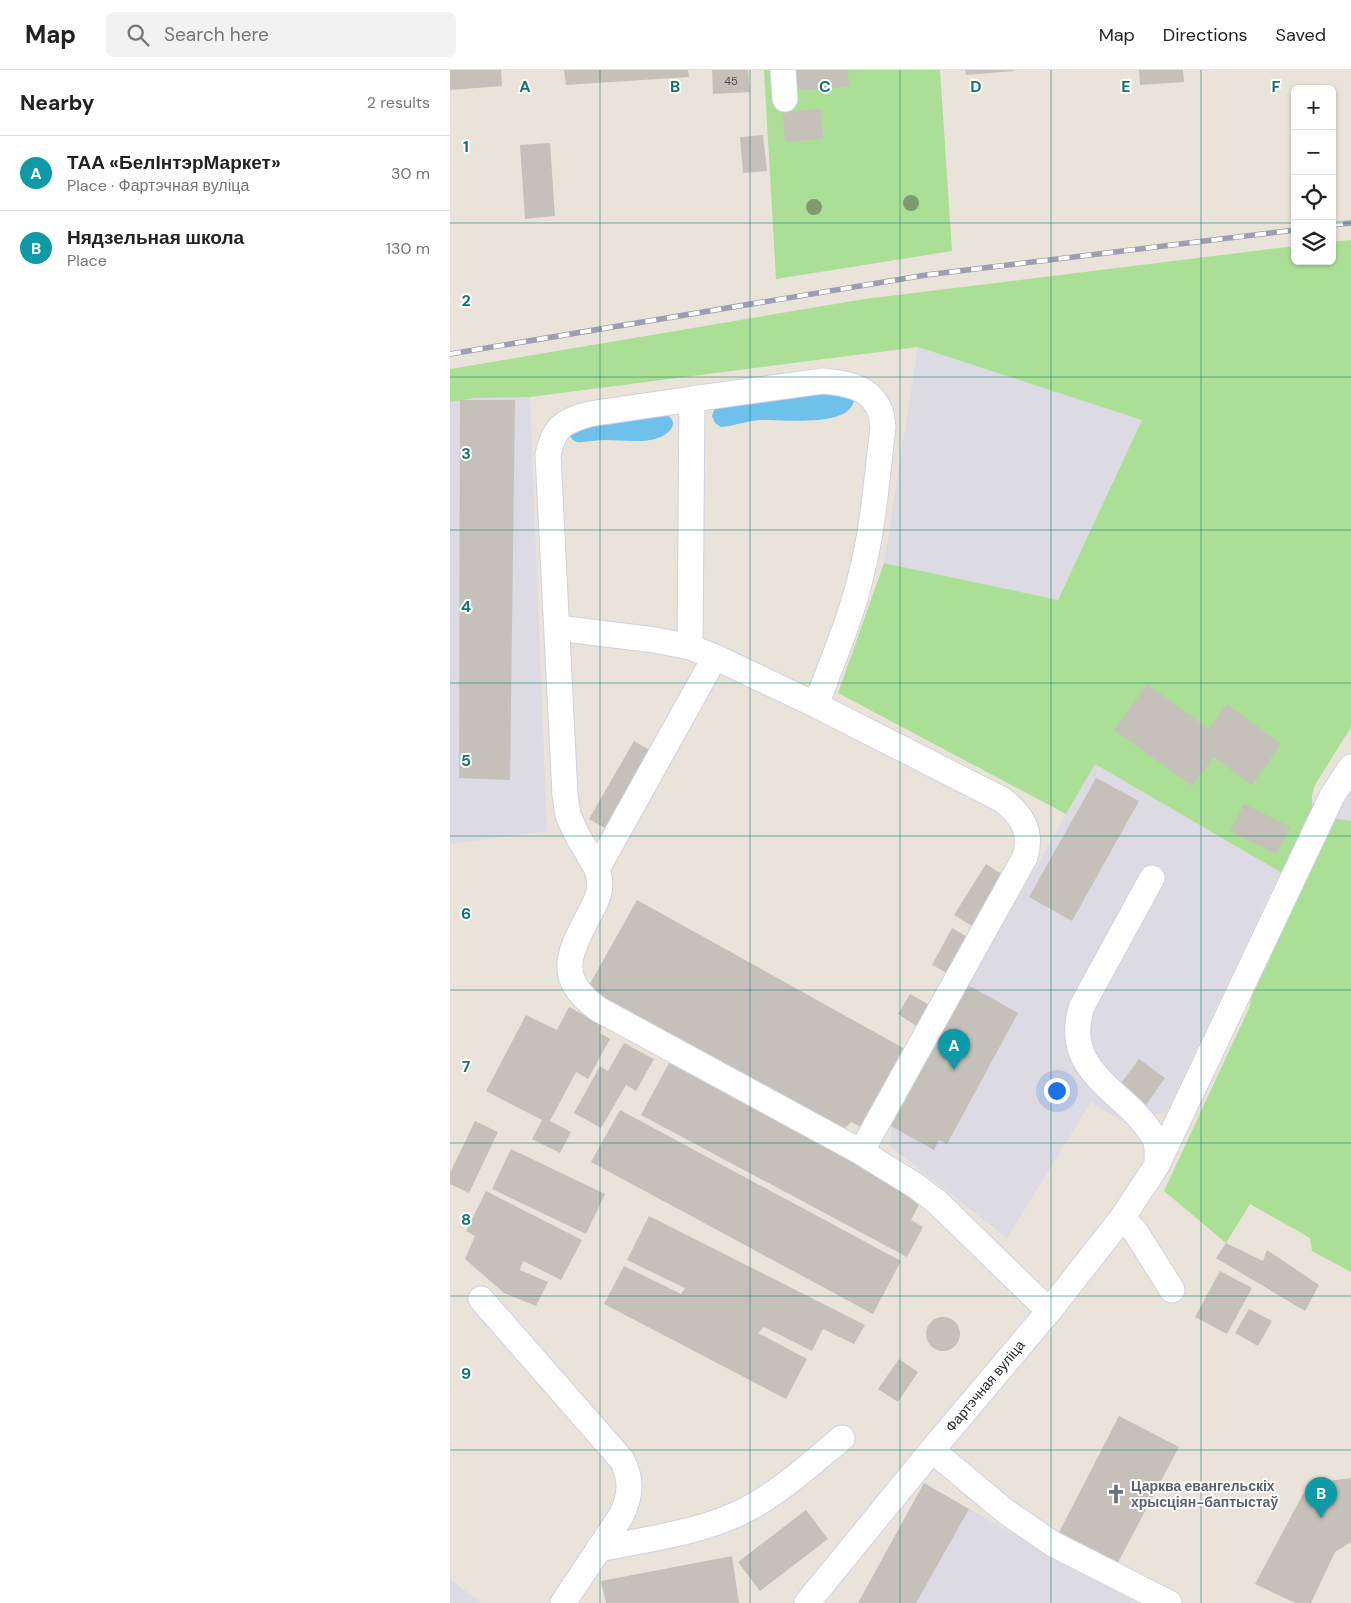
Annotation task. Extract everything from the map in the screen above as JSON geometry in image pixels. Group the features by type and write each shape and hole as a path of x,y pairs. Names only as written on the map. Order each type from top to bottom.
{"street":[{"path":"783,70 784,100"},
{"path":"816,705 853,604 869,540 883,428 880,412 871,396 857,387 840,382 823,381 589,414 574,418 560,426 552,438 548,455 565,795 568,815 597,870 600,882 600,892 574,942 570,956 570,972 576,988 586,1001 598,1010 861,1152 916,1186 937,1202 1049,1311"},
{"path":"690,647 692,399"},
{"path":"558,628 655,640 690,647 716,657 816,705 1000,799 1021,818 1027,834 1028,846 1025,857 861,1152"},
{"path":"597,870 716,657"},
{"name":"Фартэчная вуліца","path":"807,1603 1049,1311 1122,1218 1157,1165 1332,796 1351,767"},
{"path":"1152,878 1082,1006 1076,1034 1078,1048 1086,1063 1150,1130 1156,1142 1158,1153 1157,1165"},
{"path":"1122,1218 1135,1231 1172,1290"},
{"path":"481,1299 622,1460 627,1470 630,1483 630,1494 627,1504 621,1516 562,1603"},
{"path":"598,1549 700,1528 750,1508 773,1494 842,1438"},
{"path":"932,1450 1005,1511 1053,1544 1169,1603"}],"shaded area":[{"path":"918,347 1143,420 1058,600 884,563"},
{"path":"530,397 547,831 450,844 450,402 475,398"},
{"path":"1095,764 1280,872 1167,1111 1126,1124 1091,1102 1007,1238 891,1147 891,1126 968,985"},
{"path":"1351,767 1351,821 1324,816"},
{"path":"924,1483 969,1509 1136,1603 858,1603"},
{"path":"450,1579 481,1603 450,1603"}],"green space":[{"path":"764,70 940,70 952,251 776,279"},
{"path":"1351,240 1351,727 1315,785 1312,804 1320,814 1351,821 1351,1272 1312,1251 1310,1238 1250,1204 1226,1243 1164,1191 1250,1006 1251,997 1303,882 1280,872 1095,764 1066,814 838,693 884,563 1058,600 1142,420 918,347 530,397 475,398 450,402 450,369 865,299 1291,246 1291,265 1336,265 1336,242"}],"water":[{"path":"813,388 854,398 851,408 842,414 829,418 798,421 759,420 721,427 715,423 712,416 719,404"},
{"path":"665,414 673,421 673,425 668,432 655,439 576,442 569,434 574,426"}],"building":[{"path":"450,70 501,70 502,86 450,90"},
{"path":"564,70 688,70 689,77 566,85"},
{"path":"712,70 748,70 750,92 713,94"},
{"path":"796,70 848,70 849,87 797,90"},
{"path":"965,70 1014,70 1014,71 966,75"},
{"path":"1139,70 1183,70 1184,82 1140,85"},
{"path":"821,109 823,139 785,142 783,112"},
{"path":"763,135 767,171 743,173 740,137"},
{"path":"550,143 555,216 525,219 520,145"},
{"path":"460,400 515,400 510,780 459,778"},
{"path":"1147,684 1209,729 1227,704 1281,744 1252,785 1214,757 1192,786 1114,730"},
{"path":"634,741 653,752 608,830 589,819"},
{"path":"1096,778 1139,801 1072,921 1029,897"},
{"path":"1244,804 1290,827 1276,854 1230,831"},
{"path":"986,864 1003,875 972,926 954,915"},
{"path":"637,900 905,1049 861,1127 851,1122 842,1131 587,989"},
{"path":"952,928 969,938 949,974 932,965"},
{"path":"968,985 1018,1013 947,1144 939,1140 934,1150 891,1126"},
{"path":"910,994 931,1006 918,1027 898,1014"},
{"path":"569,1007 602,1025 600,1033 610,1039 588,1079 576,1072 550,1121 571,1132 560,1153 532,1139 542,1120 486,1091 526,1015 557,1030"},
{"path":"624,1043 654,1059 636,1091 626,1085 601,1128 574,1113 600,1066 608,1071"},
{"path":"1139,1059 1165,1078 1146,1105 1119,1086"},
{"path":"669,1063 922,1199 911,1220 923,1227 907,1257 641,1115"},
{"path":"620,1110 901,1261 873,1314 591,1162"},
{"path":"475,1121 498,1132 469,1193 450,1184 450,1173"},
{"path":"511,1149 605,1194 586,1234 492,1189"},
{"path":"486,1191 582,1240 561,1280 523,1261 520,1270 548,1282 536,1306 504,1293 465,1259 475,1236 466,1231"},
{"path":"649,1216 865,1325 854,1344 823,1329 812,1351 764,1327 758,1333 807,1359 786,1399 604,1304 624,1266 681,1294 685,1288 627,1260"},
{"path":"1226,1243 1263,1261 1267,1250 1319,1285 1305,1311 1216,1258"},
{"path":"1220,1271 1252,1288 1227,1334 1195,1317"},
{"path":"1249,1309 1272,1321 1258,1346 1235,1333"},
{"path":"943,1317 950,1318 955,1322 959,1327 959,1341 955,1346 950,1350 943,1351 936,1350 931,1346 927,1341 926,1334 927,1327 931,1322 936,1318"},
{"path":"899,1359 918,1372 898,1402 878,1389"},
{"name":"Царква евангельскіх хрысціян-баптыстаў","path":"1119,1416 1179,1447 1113,1572 1054,1542"},
{"path":"1351,1478 1351,1542 1335,1552 1311,1603 1295,1603 1255,1584 1303,1494 1319,1482"},
{"path":"924,1483 969,1509 916,1603 858,1603"},
{"path":"806,1510 828,1539 760,1591 738,1562"},
{"path":"732,1556 739,1603 606,1603 601,1581"}],"railway":[{"path":"1336,225 1351,223"},
{"path":"450,354 926,275 1291,230"}],"place":[{"name":"ТАА «БелІнтэрМаркет»","path":"954,1070"},
{"name":"Царква евангельскіх хрысціян-баптыстаў","path":"1116,1494"},
{"name":"Нядзельная школа","path":"1321,1518"}]}
